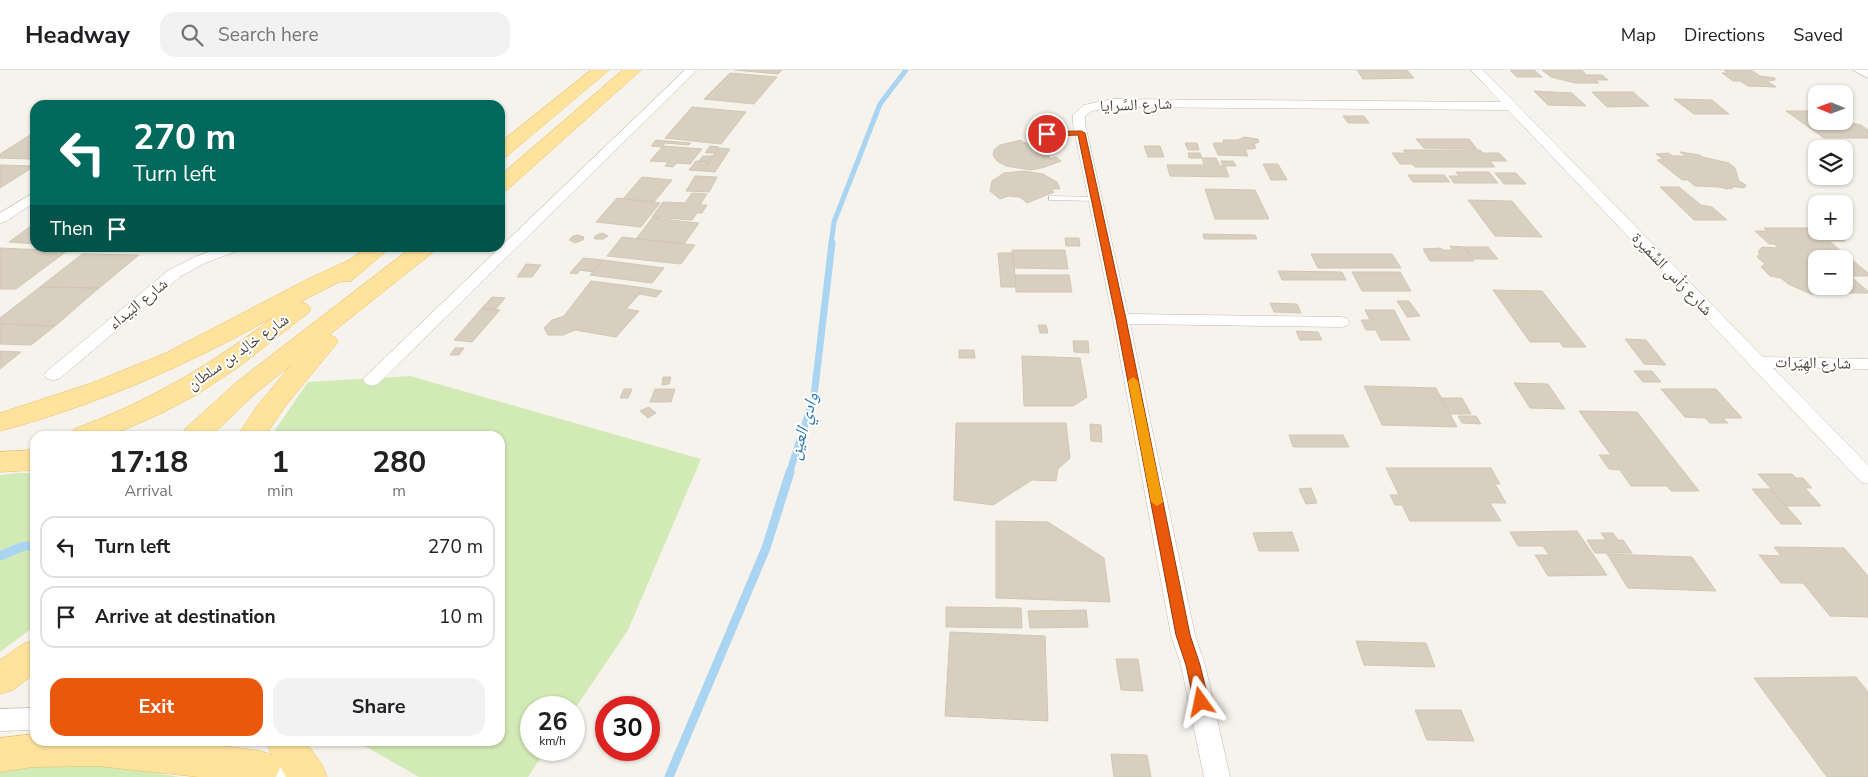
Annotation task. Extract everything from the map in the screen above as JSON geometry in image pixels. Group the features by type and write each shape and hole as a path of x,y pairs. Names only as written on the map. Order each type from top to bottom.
{"main road":[{"path":"505,148 601,70"},
{"path":"505,182 633,70"},
{"name":"شارع خالِد بن سلطان","path":"95,431 162,402 210,374 240,354 374,252"},
{"name":"شارع خالِد بن سلطان","path":"200,431 247,387 419,252"},
{"path":"0,422 80,396 161,365 230,332 312,286 357,265"},
{"path":"253,431 302,368 387,278"},
{"path":"0,679 30,658"},
{"path":"0,755 50,750 93,750 276,762 308,777"}],"street":[{"path":"505,251 691,70"},
{"name":"شارع رَأس السِّمَيرة","path":"1477,70 1868,477"},
{"path":"1859,70 1868,75"},
{"name":"شارع السَّرايا","path":"1217,777 1193,665 1183,635 1121,319 1078,120 1082,112 1095,106 1112,102 1512,106"},
{"path":"0,219 30,199"},
{"name":"شارع البَيداء","path":"53,374 176,273 200,260 221,252"},
{"path":"372,380 504,252"},
{"path":"1121,319 1341,322"},
{"name":"شارع الهِيَرات","path":"1757,362 1868,364"},
{"path":"0,720 30,719"},
{"path":"211,746 276,762"}],"lane":[{"path":"1047,134 1081,133"},
{"path":"1052,198 1095,199"}],"green space":[{"path":"410,376 701,459 628,630 583,696 520,696 520,761 539,761 528,777 419,777 365,746 505,746 505,431 274,431 308,382"},
{"path":"30,473 30,630 0,652 0,475"},
{"path":"68,757 179,777 0,777 0,769"}],"building":[{"path":"735,70 782,70 778,74"},
{"path":"1357,70 1407,70 1414,78 1363,79"},
{"path":"1510,70 1534,70 1542,77 1517,77"},
{"path":"1542,70 1582,70 1586,75 1602,75 1608,80 1595,80 1599,83 1575,83 1551,77"},
{"path":"1724,70 1751,70 1760,76 1775,78 1775,80 1767,81 1776,87 1748,86 1740,81 1733,81 1722,73 1728,73"},
{"path":"730,73 777,77 754,104 704,99"},
{"path":"1534,91 1572,93 1586,106 1548,105"},
{"path":"1592,92 1633,92 1649,106 1607,107"},
{"path":"1674,99 1712,100 1729,114 1694,114"},
{"path":"692,107 746,112 721,144 665,138"},
{"path":"1786,111 1808,111 1808,127"},
{"path":"1343,116 1364,116 1369,123 1348,123"},
{"path":"1853,123 1861,125 1868,130 1868,138 1824,138 1813,130 1853,130"},
{"path":"30,135 30,159 0,158 0,154"},
{"path":"1244,137 1258,139 1259,142 1254,144 1256,148 1245,149 1248,156 1218,155 1213,143 1224,143 1223,140 1238,140"},
{"path":"1416,139 1469,139 1477,149 1424,148"},
{"path":"656,140 691,143 689,145 665,143 662,147 651,146"},
{"path":"1021,140 1036,146 1041,144 1054,152 1048,154 1050,159 1056,157 1061,161 1031,170 1006,166 997,161 993,155 994,150 1000,145"},
{"path":"1185,143 1197,143 1199,150 1188,150"},
{"path":"663,146 702,149 690,164 677,163 673,167 665,166 668,162 650,161"},
{"path":"710,146 719,147 715,153 705,153"},
{"path":"1144,146 1160,146 1164,157 1148,157"},
{"path":"718,148 730,149 715,172 703,171"},
{"path":"1403,150 1480,150 1483,153 1499,153 1507,161 1490,161 1495,167 1415,167 1412,164 1400,164 1392,153 1406,153"},
{"path":"1680,152 1729,163 1735,168 1739,181 1746,185 1744,188 1730,186 1733,188 1727,189 1695,186 1688,180 1682,180 1657,160 1663,159 1656,154 1668,153 1673,156 1686,156"},
{"path":"1188,153 1200,153 1202,158 1189,158"},
{"path":"703,156 713,156 709,162 699,161"},
{"path":"1202,158 1216,158 1220,166 1225,166 1229,177 1170,176 1167,165 1204,165"},
{"path":"696,161 709,162 703,171 689,170"},
{"path":"1221,161 1233,161 1236,166 1223,166"},
{"path":"1263,164 1278,164 1287,180 1271,180"},
{"path":"0,165 30,166 30,169 0,188"},
{"path":"1024,171 1043,174 1057,182 1060,189 1050,189 1054,192 1027,203 1020,197 1008,196 1000,199 990,191 992,181 1004,173"},
{"path":"1456,172 1489,172 1498,183 1454,183 1449,176 1459,176"},
{"path":"1495,173 1516,173 1526,184 1504,184"},
{"path":"1408,175 1444,175 1450,182 1413,182"},
{"path":"695,176 717,177 709,192 686,191"},
{"path":"642,177 672,180 654,202 623,199"},
{"path":"1660,187 1679,187 1701,205 1712,207 1727,220 1694,220"},
{"path":"1205,189 1255,190 1269,219 1215,219"},
{"path":"692,193 707,194 700,205 707,205 702,213 697,213 692,220 652,217 663,202 685,203"},
{"path":"617,198 660,203 641,227 596,222"},
{"path":"1468,200 1512,201 1542,237 1495,236"},
{"path":"652,218 699,223 684,244 636,239"},
{"path":"30,227 30,244 9,242"},
{"path":"1764,228 1808,228 1808,240 1845,241 1829,241 1840,250 1808,250 1808,293 1788,284 1781,278 1770,276 1761,267 1765,264 1757,257 1762,247 1779,248 1774,244 1769,244 1755,231 1768,231"},
{"path":"603,233 608,236 603,239 595,239 594,237"},
{"path":"1203,234 1255,235 1257,239 1204,239"},
{"path":"573,236 584,237 583,240 575,243 569,240"},
{"path":"622,237 695,245 681,264 607,256"},
{"path":"1065,238 1079,238 1080,246 1066,246"},
{"path":"1450,246 1464,247 1474,261 1430,261 1423,249 1441,248 1443,250 1453,250"},
{"path":"1464,247 1488,247 1498,259 1473,259"},
{"path":"0,248 30,249 30,252 66,252 16,289 0,289"},
{"path":"1012,250 1065,250 1068,269 1014,268"},
{"path":"998,253 1013,253 1016,287 1001,287"},
{"path":"82,254 139,255 99,288 40,287"},
{"path":"1311,254 1392,254 1401,268 1318,268"},
{"path":"583,258 603,260 593,272 580,270 577,274 570,273"},
{"path":"603,260 664,268 652,283 590,275"},
{"path":"1853,261 1868,273 1868,276 1853,276"},
{"path":"526,264 541,265 532,277 517,277"},
{"path":"1278,271 1342,272 1346,280 1282,280"},
{"path":"1352,272 1400,272 1411,291 1362,291"},
{"path":"1015,275 1069,275 1072,292 1016,292"},
{"path":"1853,278 1868,291 1868,293 1853,293"},
{"path":"591,281 645,288 626,309 639,311 616,337 575,330 563,335 548,335 544,328 552,320 564,316"},
{"path":"40,287 99,288 55,326 0,324 0,318"},
{"path":"645,288 662,291 656,297 639,294"},
{"path":"1493,290 1542,291 1586,347 1563,347 1560,342 1530,342"},
{"path":"492,297 505,298 495,310 482,308"},
{"path":"1397,301 1409,301 1420,316 1407,317"},
{"path":"1270,303 1297,304 1301,313 1274,312"},
{"path":"482,308 500,310 472,342 454,340"},
{"path":"1365,310 1394,310 1410,340 1381,340 1376,330 1366,330 1361,320 1370,320"},
{"path":"0,324 55,326 31,345 0,344"},
{"path":"1038,325 1046,325 1048,333 1040,333"},
{"path":"1296,331 1318,332 1322,340 1300,340"},
{"path":"1625,339 1646,340 1666,365 1644,364"},
{"path":"1073,341 1088,341 1089,353 1074,352"},
{"path":"455,348 464,348 459,355 450,355"},
{"path":"959,350 974,350 975,358 959,358"},
{"path":"0,351 21,352 0,369"},
{"path":"1022,356 1080,358 1087,397 1073,406 1024,406"},
{"path":"1634,371 1652,371 1661,382 1643,382"},
{"path":"663,377 671,377 669,384 662,385"},
{"path":"1514,383 1548,384 1565,409 1530,408"},
{"path":"1364,386 1436,388 1457,427 1382,425"},
{"path":"624,389 632,389 628,398 620,398"},
{"path":"655,389 675,389 671,402 650,402"},
{"path":"1661,389 1716,389 1742,418 1723,418 1728,423 1710,423 1705,418 1685,417"},
{"path":"1442,398 1462,398 1471,414 1450,414"},
{"path":"649,407 656,413 648,418 640,411"},
{"path":"1579,411 1637,412 1699,491 1671,491 1667,486 1631,486 1620,470 1609,469 1599,455 1611,455"},
{"path":"1458,416 1476,416 1481,424 1462,423"},
{"path":"956,423 1066,423 1070,458 1058,469 1056,481 1032,480 993,505 954,500"},
{"path":"1090,424 1101,425 1102,442 1091,441"},
{"path":"1289,435 1343,435 1349,447 1293,447"},
{"path":"1386,468 1491,468 1500,484 1495,484 1506,503 1490,503 1501,521 1410,521 1402,505 1395,505 1390,495 1399,495"},
{"path":"1758,474 1792,474 1796,478 1803,478 1812,488 1805,488 1821,506 1786,506"},
{"path":"1311,488 1317,503 1306,504 1299,489"},
{"path":"1752,489 1771,489 1802,524 1781,524"},
{"path":"996,521 1048,522 1104,558 1110,602 996,598"},
{"path":"1577,531 1607,575 1548,576 1535,555 1549,555 1543,546 1518,546 1510,532"},
{"path":"1292,532 1299,551 1259,551 1253,533"},
{"path":"1601,533 1613,533 1618,540 1623,540 1632,553 1595,553 1587,540 1606,540"},
{"path":"1774,547 1844,548 1868,576 1868,617 1830,616 1803,583 1781,583 1759,555 1781,556"},
{"path":"1607,554 1692,557 1716,591 1628,588"},
{"path":"946,607 1021,608 1022,628 946,627"},
{"path":"1086,610 1088,627 1030,628 1028,611"},
{"path":"950,632 1045,636 1048,721 945,716"},
{"path":"1356,641 1426,643 1435,667 1364,665"},
{"path":"1116,659 1138,659 1143,691 1121,690"},
{"path":"1856,677 1868,692 1868,777 1827,777 1754,678"},
{"path":"1415,710 1461,710 1474,741 1427,740"},
{"path":"1111,754 1147,755 1151,777 1114,777"}],"waterway":[{"name":"وادي العين","path":"831,244 834,222 880,104 906,70"},
{"name":"وادي العين","path":"789,474 814,396 832,243"},
{"name":"وادي العين","path":"669,777 766,548 790,472"},
{"path":"0,556 21,547 30,546"}],"slow traffic":[{"path":"1133,381 1157,502"}],"route":[{"path":"1047,134 1081,133 1121,319 1183,635 1193,665 1201,702"}]}
